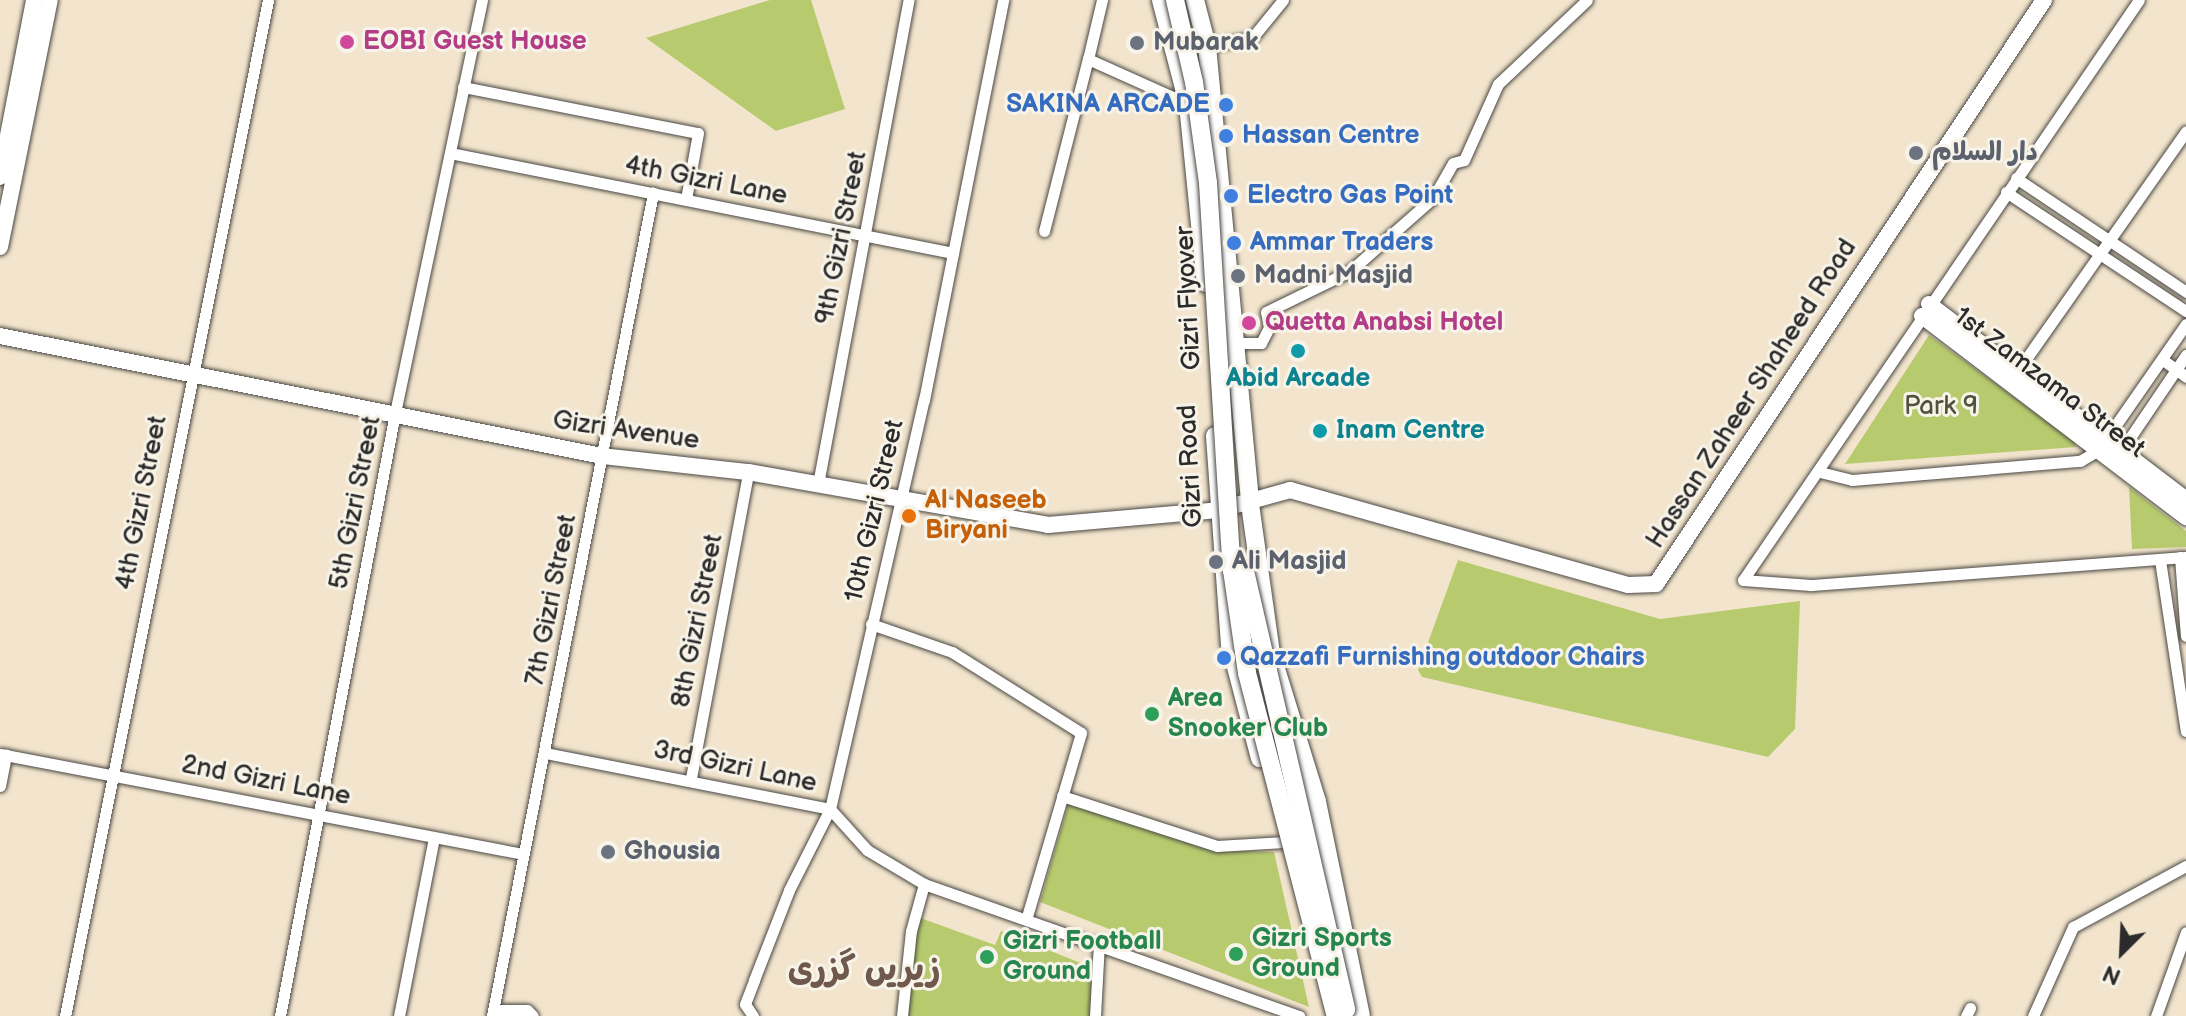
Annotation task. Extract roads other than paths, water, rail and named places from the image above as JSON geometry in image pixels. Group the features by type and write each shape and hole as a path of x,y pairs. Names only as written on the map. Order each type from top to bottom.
{"main road":[{"name":"Gizri Road","path":"1161,0 1188,104 1209,310 1218,510 1230,644 1327,1016"},
{"name":"Gizri Flyover","path":"1175,0 1194,82 1208,183 1232,570 1247,673 1336,1016"},
{"name":"Gizri Flyover","path":"1187,0 1214,157 1245,580 1348,1016"},
{"name":"Gizri Road","path":"1195,0 1207,46 1250,504 1271,653 1317,802 1361,1016"}],"street":[{"path":"0,177 34,0"},
{"path":"0,247 50,0"},
{"name":"4th Gizri Street","path":"65,1016 189,375 268,0"},
{"name":"5th Gizri Street","path":"280,1016 395,413 482,0"},
{"name":"9th Gizri Street","path":"818,484 909,0"},
{"name":"10th Gizri Street","path":"753,1016 745,1004 789,890 830,809 901,499 1003,0"},
{"path":"1044,231 1102,0"},
{"path":"1207,46 1252,38 1283,0"},
{"path":"1237,343 1261,343 1269,327 1266,312 1350,271 1433,198 1453,163 1464,160 1498,84 1587,0"},
{"name":"Hassan Zaheer Shaheed Road","path":"1250,504 1290,490 1628,585 1656,584 2044,0"},
{"path":"2139,0 1925,310 1820,472 1743,580 1811,585 2183,557 2186,636"},
{"path":"1088,59 1188,104"},
{"path":"463,87 698,133 686,199"},
{"path":"2014,377 2186,131"},
{"name":"4th Gizri Lane","path":"450,153 953,253"},
{"path":"2016,178 2186,292"},
{"path":"2006,192 2186,311"},
{"name":"7th Gizri Street","path":"492,1013 653,193"},
{"name":"1st Zamzama Street","path":"1925,310 2102,444 2186,517"},
{"path":"1820,472 1852,480 2080,461 2102,444 2186,324"},
{"name":"Gizri Avenue","path":"0,336 602,456 748,472 1048,525 1218,510 1250,504"},
{"path":"2121,451 2181,373 2186,355"},
{"path":"2163,360 2181,373"},
{"name":"1st Zamzama Street","path":"2102,444 2121,451 2186,500"},
{"name":"8th Gizri Street","path":"691,778 748,472"},
{"path":"2160,560 2186,731"},
{"path":"871,624 952,652 1081,733 1027,917"},
{"name":"3rd Gizri Lane","path":"545,753 691,778 830,809 867,850 924,884 1099,942 1299,1016"},
{"path":"0,786 3,754"},
{"name":"2nd Gizri Lane","path":"3,754 523,854"},
{"path":"1062,796 1217,846 1284,842"},
{"path":"399,1016 434,838"},
{"path":"2033,1016 2073,927 2186,866"},
{"path":"902,1016 911,931 924,884"},
{"path":"2160,1014 2186,932"},
{"path":"1095,1016 1099,942"},
{"path":"492,1013 527,1010 533,1016"}],"place":[{"name":"EOBI Guest House","path":"347,42"},
{"name":"Mubarak","path":"1137,43"},
{"name":"SAKINA ARCADE","path":"1226,105"},
{"name":"Hassan Centre","path":"1226,136"},
{"name":"دار السلام","path":"1916,153"},
{"name":"Electro Gas Point","path":"1231,196"},
{"name":"Ammar Traders","path":"1234,243"},
{"name":"Madni Masjid","path":"1238,276"},
{"name":"Quetta Anabsi Hotel","path":"1249,323"},
{"name":"Abid Arcade","path":"1298,351"},
{"name":"Inam Centre","path":"1320,431"},
{"name":"Al Naseeb Biryani","path":"909,516"},
{"name":"Ali Masjid","path":"1216,562"},
{"name":"Qazzafi Furnishing outdoor Chairs","path":"1224,658"},
{"name":"Area Snooker Club","path":"1152,714"},
{"name":"Ghousia","path":"608,852"},
{"name":"Gizri Sports Ground","path":"1236,954"},
{"name":"Gizri Football Ground","path":"987,957"}],"district":[{"name":"زیریں گزری","path":"864,970"}],"park label":[{"name":"Park 9","path":"1941,407"}]}
